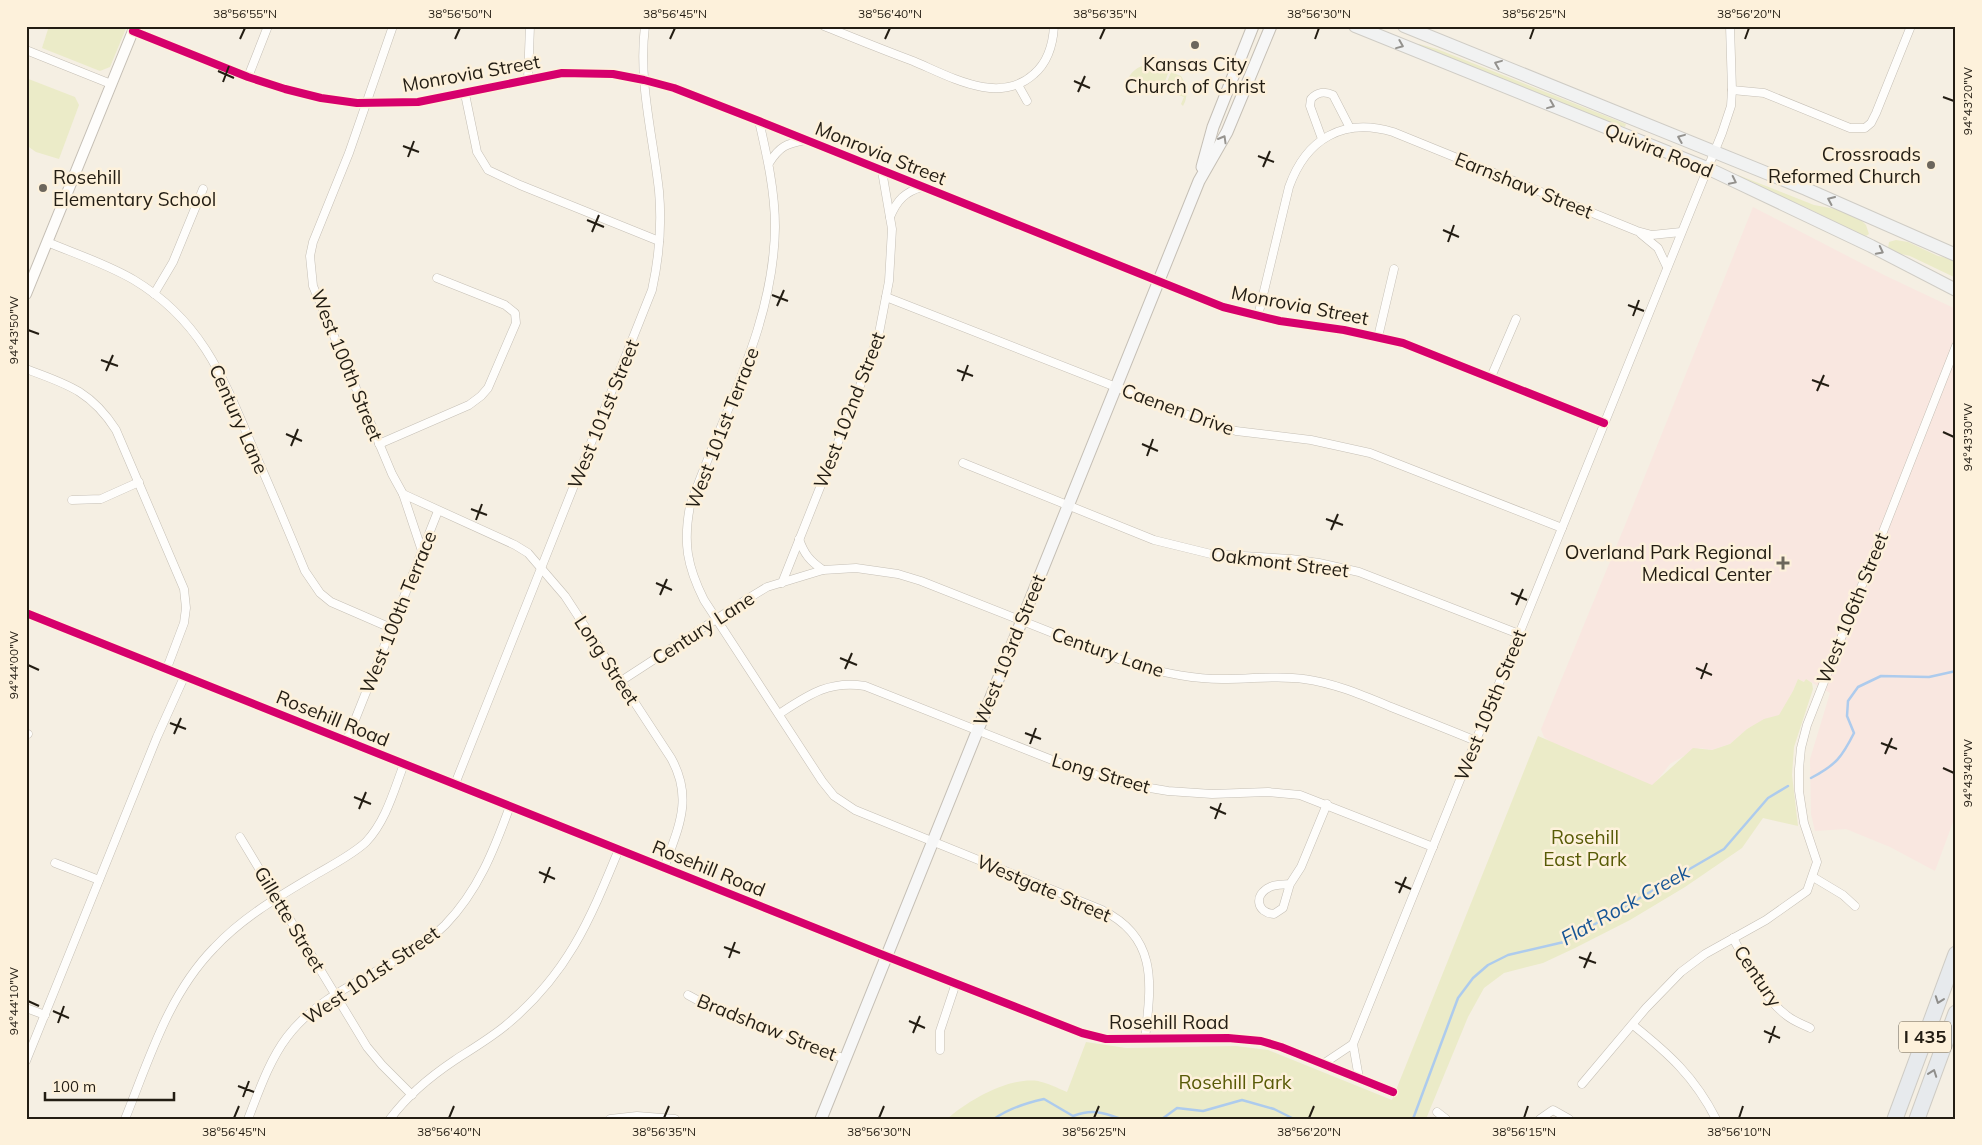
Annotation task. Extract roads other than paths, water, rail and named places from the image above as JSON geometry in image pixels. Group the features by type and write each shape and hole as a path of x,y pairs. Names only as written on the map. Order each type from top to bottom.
{"highway":[{"name":"I 435","path":"1895,1119 1956,954"},
{"name":"I 435","path":"1917,1119 1956,1013"}],"main road":[{"name":"West 103rd Street","path":"1199,181 1213,127 1253,26"},
{"name":"West 103rd Street","path":"821,1119 1158,280 1199,181 1227,132 1271,26"},
{"name":"Quivira Road","path":"1355,26 1707,168 1871,246 1956,290"},
{"name":"Quivira Road","path":"1404,26 1714,151 1886,223 1956,255"}],"street":[{"path":"248,77 268,26"},
{"name":"West 100th Street","path":"393,26 367,103 313,242 310,256 313,286 379,444 403,494 422,551"},
{"path":"528,79 530,26"},
{"name":"West 101st Street","path":"454,784 645,312 652,290 658,262 659,193 644,80 643,51 645,26"},
{"path":"824,26 845,30 966,83 994,88 1018,85 1028,79 1043,65 1052,46 1054,26"},
{"name":"West 105th Street","path":"1353,1044 1731,106 1730,26"},
{"path":"1732,90 1759,91 1850,128 1865,128 1873,119 1911,26"},
{"path":"26,294 134,29"},
{"name":"Monrovia Street","path":"134,29 248,77 321,98 367,103 418,102 465,94 528,79 562,73 585,72 613,74 674,88 1223,307 1280,321 1378,337 1431,353 1604,423"},
{"path":"26,50 111,84"},
{"path":"1018,85 1027,101"},
{"path":"1258,316 1289,187 1295,170 1304,156 1322,139 1350,128 1333,95 1323,92 1318,93 1311,99 1310,106 1322,139"},
{"path":"465,94 477,152 488,170 520,185 659,241"},
{"name":"West 101st Terrace","path":"759,121 769,162 775,226 770,282 753,347 695,490 687,521 686,548 690,570 704,600 716,619 822,781 834,796 854,810 932,842"},
{"name":"Earnshaw Street","path":"1350,128 1384,129 1638,231 1652,235 1681,232"},
{"path":"769,162 778,149 805,140"},
{"name":"West 102nd Street","path":"782,583 879,333 886,297 892,229 882,171"},
{"path":"890,217 895,203 909,191 922,187"},
{"path":"154,294 173,262 203,189"},
{"name":"Earnshaw Street","path":"1638,231 1658,248 1667,267"},
{"name":"Century Lane","path":"47,242 112,268 135,280 175,311 192,328 215,362 305,571 320,593 339,606 391,628"},
{"path":"1378,337 1394,269"},
{"path":"379,444 469,405 481,396 488,388 516,323 515,313 505,305 437,278"},
{"name":"Caenen Drive","path":"886,297 1186,415 1236,431 1320,442 1370,453 1562,528"},
{"path":"1491,377 1516,319"},
{"name":"West 106th Street","path":"1813,878 1817,862 1804,823 1799,790 1800,755 1807,725 1956,346"},
{"path":"26,369 78,390 99,407 116,430 184,588 186,608 184,623 166,668"},
{"name":"Oakmont Street","path":"963,463 1146,537 1181,548 1211,554 1319,563 1359,572 1519,634"},
{"path":"72,500 101,499 140,482"},
{"path":"403,494 438,511"},
{"name":"Long Street","path":"438,511 515,545 528,553 565,596 671,758 682,782 684,806 682,818 664,868"},
{"name":"West 100th Terrace","path":"346,740 438,511"},
{"path":"799,538 804,553 823,570"},
{"name":"Century Lane","path":"621,681 767,587 823,570 856,568 898,574 921,581 1134,665 1165,673 1210,678 1274,677 1326,683 1350,690 1476,741"},
{"name":"Rosehill Road","path":"27,614 184,675 886,957 1082,1033 1106,1039 1234,1038 1261,1041 1281,1047 1393,1092"},
{"path":"26,1061 184,675"},
{"name":"Long Street","path":"779,714 808,695 825,688 840,685 857,685 880,691 1075,769 1132,785 1168,791 1212,794 1292,793 1327,804 1433,847"},
{"path":"125,1119 158,1037 183,987 202,961 235,927 278,897 366,842 381,821 404,764"},
{"path":"1290,884 1277,885 1264,891 1258,903 1260,908 1269,914 1279,912 1287,900 1290,884 1301,867 1327,804"},
{"name":"West 101st Street","path":"248,1119 275,1055 288,1036 313,1011 431,936 462,906 485,869 510,806"},
{"name":"Gillette Street","path":"240,837 368,1047 382,1065 412,1095"},
{"name":"Westgate Street","path":"932,842 1102,910 1113,915 1127,926 1140,943 1148,962 1150,985 1145,1039"},
{"path":"390,1119 430,1078 504,1027 542,990 562,966 579,940 619,850"},
{"path":"55,863 99,880"},
{"path":"1582,1084 1668,984 1681,972 1705,954 1766,920 1797,900 1807,891 1813,878 1843,895 1855,906"},
{"name":"Century","path":"1732,938 1755,978 1773,1002 1788,1017 1810,1028"},
{"path":"940,1050 940,1031 956,983"},
{"name":"Bradshaw Street","path":"688,995 845,1059"},
{"path":"26,1008 45,1015"},
{"path":"1633,1024 1673,1058 1704,1097 1716,1119"},
{"path":"1323,1064 1353,1044 1359,1078"},
{"path":"1540,1119 1553,1110 1570,1119"},
{"path":"1437,1112 1446,1119"},
{"path":"610,1119 637,1116 675,1119"}],"waterway":[{"name":"Flat Rock Creek","path":"1811,778 1827,769 1837,760 1850,741 1854,733 1847,716 1848,701 1858,687 1881,676 1929,677 1956,671"},
{"name":"Flat Rock Creek","path":"1413,1119 1458,998 1473,978 1488,965 1508,955 1564,942 1724,849 1768,798 1788,786"},
{"name":"Flat Rock Creek","path":"994,1119 1018,1106 1044,1099 1073,1116 1097,1112 1121,1119"},
{"name":"Flat Rock Creek","path":"1162,1119 1177,1108 1203,1111 1242,1100 1274,1109 1294,1119"}],"place":[{"name":"Kansas City Church of Christ","path":"1195,45"},
{"name":"Crossroads Reformed Church","path":"1931,165"},
{"name":"Rosehill Elementary School","path":"43,188"},
{"name":"Overland Park Regional Medical Center","path":"1783,563"}],"park label":[{"name":"Rosehill East Park","path":"1585,848"},
{"name":"Rosehill Park","path":"1235,1082"}]}
